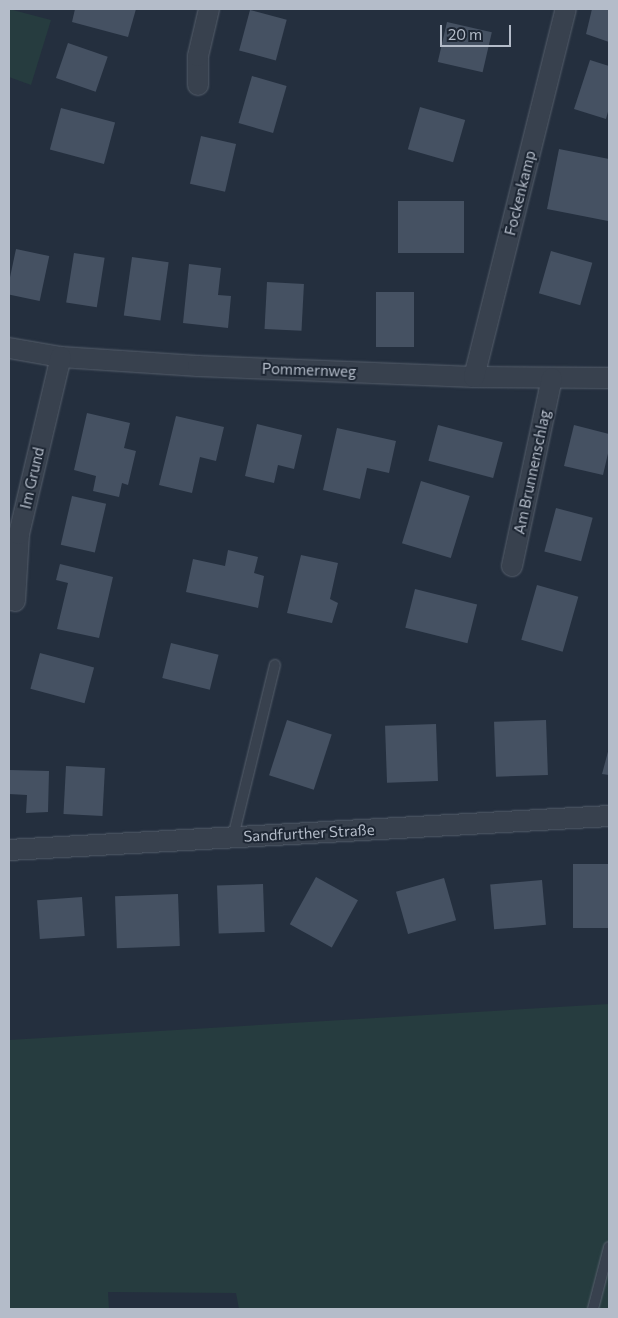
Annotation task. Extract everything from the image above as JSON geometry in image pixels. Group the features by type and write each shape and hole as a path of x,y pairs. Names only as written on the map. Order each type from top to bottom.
{"street":[{"path":"198,84 198,56 209,9"},
{"name":"Fockenkamp","path":"474,377 566,9"},
{"name":"Pommernweg","path":"9,348 61,357 198,366 474,377 609,378"},
{"name":"Im Grund","path":"15,601 19,534 61,357"},
{"name":"Am Brunnenschlag","path":"512,566 552,378"},
{"name":"Sandfurther Straße","path":"9,850 609,816"}],"lane":[{"path":"233,837 275,665"},
{"path":"593,1309 609,1247"}],"green space":[{"path":"9,9 51,20 31,85 9,77"},
{"path":"609,1004 609,1309 239,1309 236,1293 108,1292 109,1309 9,1309 9,1040"}],"building":[{"path":"75,9 136,9 128,37 72,22"},
{"path":"592,9 609,9 609,42 586,34"},
{"path":"250,10 287,20 276,60 239,51"},
{"path":"447,22 492,32 483,72 438,62"},
{"path":"68,43 108,57 96,92 56,78"},
{"path":"590,60 609,66 609,108 606,119 574,109"},
{"path":"252,76 287,86 273,133 238,123"},
{"path":"420,107 465,120 453,162 408,149"},
{"path":"61,108 115,122 104,164 50,150"},
{"path":"201,136 236,144 225,192 190,184"},
{"path":"559,149 609,159 608,221 547,209"},
{"path":"398,201 464,201 464,253 398,253"},
{"path":"16,249 49,256 40,301 9,295 9,282"},
{"path":"551,251 592,263 580,305 539,293"},
{"path":"74,253 105,258 97,307 66,302"},
{"path":"132,257 169,262 160,321 124,315"},
{"path":"189,264 221,268 218,295 231,296 228,328 183,323"},
{"path":"267,282 304,284 301,331 265,329"},
{"path":"376,292 414,292 414,347 376,347"},
{"path":"87,413 130,423 124,448 136,451 128,485 122,483 119,497 93,491 96,476 74,470"},
{"path":"176,416 224,427 216,461 200,457 192,493 159,485"},
{"path":"257,424 302,435 294,469 278,465 274,483 245,476"},
{"path":"438,425 503,442 493,478 428,461"},
{"path":"574,425 609,434 609,449 603,475 564,466"},
{"path":"337,428 396,441 389,473 367,468 360,499 323,490"},
{"path":"421,481 470,496 451,558 402,543"},
{"path":"72,496 106,504 95,553 61,545"},
{"path":"556,508 593,518 581,561 544,551"},
{"path":"228,550 258,557 254,573 264,576 258,608 186,592 193,559 225,566"},
{"path":"301,555 338,563 330,599 338,603 332,623 287,613"},
{"path":"60,564 113,577 99,638 57,629 68,583 56,580"},
{"path":"537,585 578,597 563,652 521,640"},
{"path":"415,589 477,604 467,643 405,628"},
{"path":"171,643 219,655 210,690 162,678"},
{"path":"40,653 94,667 85,703 30,689"},
{"path":"287,720 332,735 314,790 269,775"},
{"path":"546,720 548,775 496,777 494,722"},
{"path":"436,724 438,781 387,783 385,726"},
{"path":"609,748 609,775 602,774"},
{"path":"66,766 105,768 102,816 63,814"},
{"path":"9,770 49,771 48,812 26,813 27,795 9,794"},
{"path":"573,864 609,864 609,928 573,928"},
{"path":"316,877 358,900 332,948 290,924"},
{"path":"444,878 456,920 408,934 396,892"},
{"path":"542,880 546,925 494,929 490,885"},
{"path":"263,884 265,932 219,934 217,886"},
{"path":"178,894 180,946 117,948 115,896"},
{"path":"82,897 85,936 40,939 37,900"}]}
